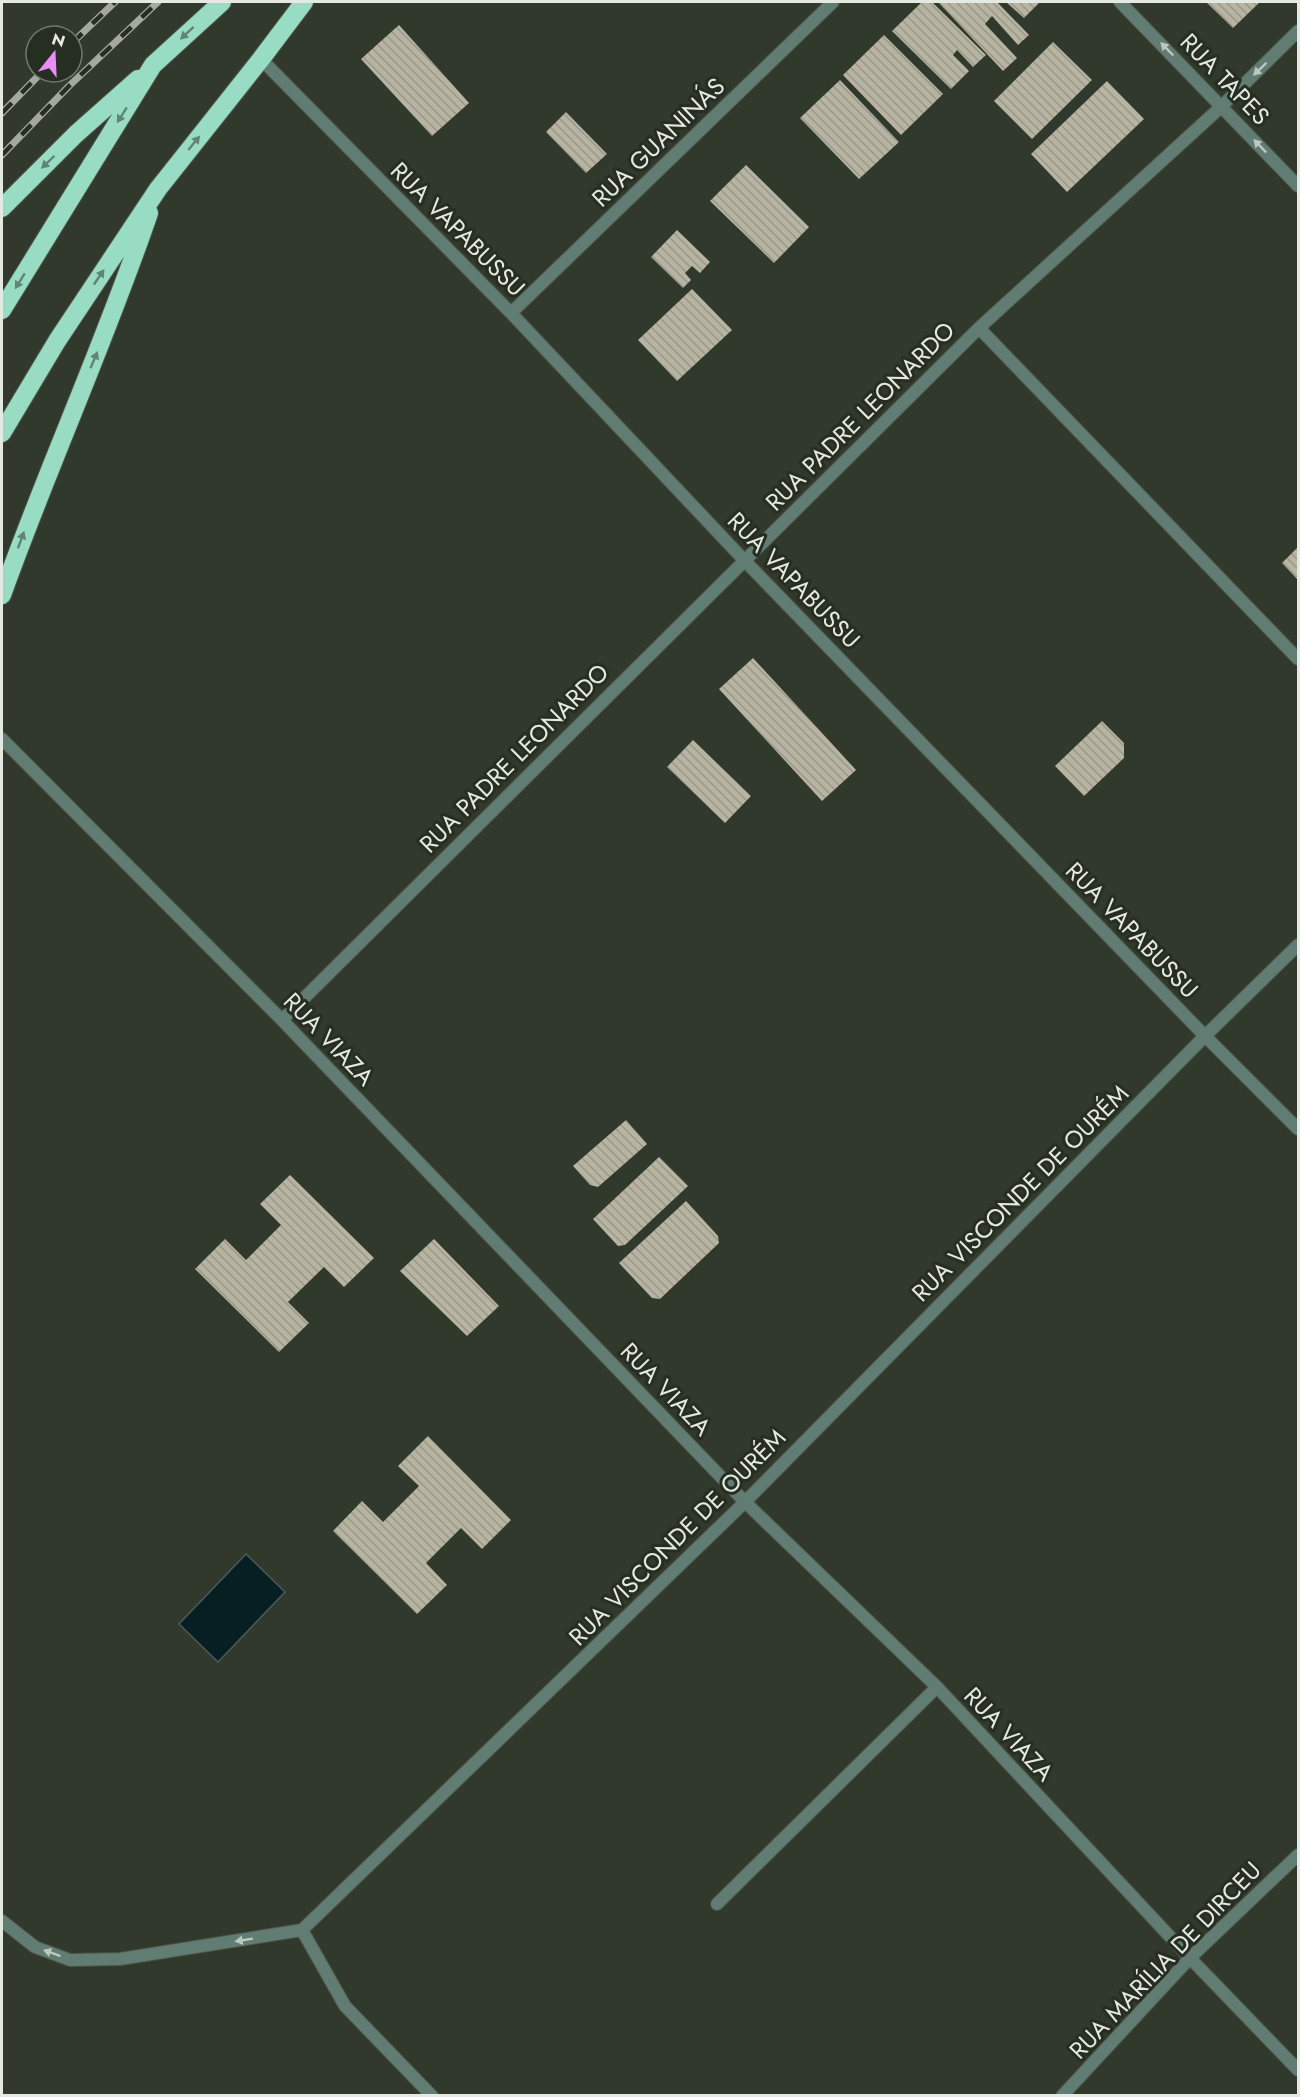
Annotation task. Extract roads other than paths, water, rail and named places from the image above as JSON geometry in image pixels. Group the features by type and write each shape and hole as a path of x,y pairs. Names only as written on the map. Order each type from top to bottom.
{"highway":[{"path":"2,208 76,134 222,2"},
{"path":"2,433 57,341 158,189 304,2"},
{"path":"2,310 153,65"},
{"path":"2,595 37,497 121,296 158,189"}],"street":[{"name":"RUA GUANINÁS","path":"511,313 833,2"},
{"name":"RUA TAPES","path":"1120,2 1299,186"},
{"name":"RUA PADRE LEONARDO","path":"282,1020 979,328 1222,106 1299,31"},
{"name":"RUA VAPABUSSU","path":"261,59 511,313 744,560 1205,1036 1299,1129"},
{"path":"979,328 1299,659"},
{"name":"RUA VIAZA","path":"2,739 282,1020 745,1502 937,1687 1190,1958 1299,2070"},
{"name":"RUA VISCONDE DE OURÉM","path":"302,1930 745,1502 1205,1036 1299,945"},
{"path":"717,1904 937,1687"},
{"name":"RUA MARÍLIA DE DIRCEU","path":"1062,2096 1190,1958 1299,1855"},
{"path":"2,1921 35,1947 70,1960 120,1959 302,1930 345,2006 432,2096"}],"water":[{"path":"246,1554 285,1592 218,1662 179,1624"}],"railway":[{"path":"84,32 115,2"},
{"path":"2,155 69,86 158,2"},
{"path":"2,113 30,84"}]}
